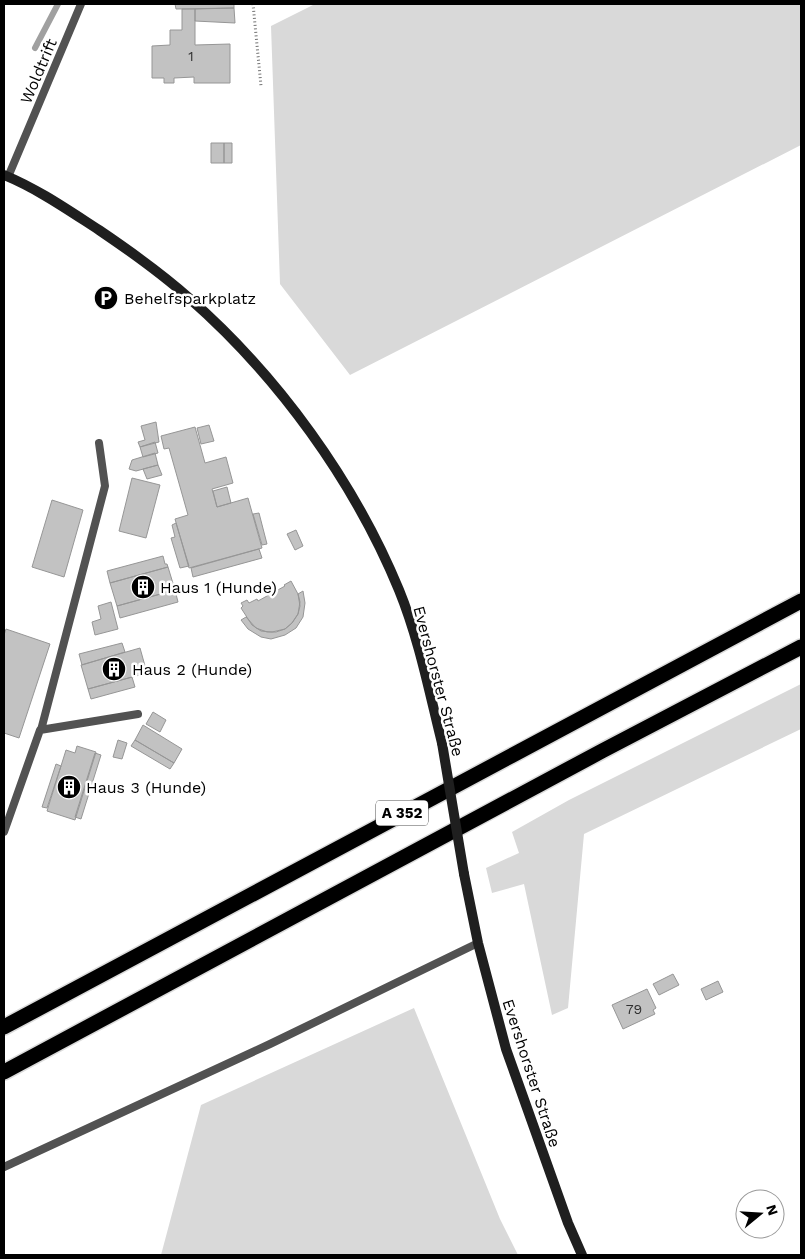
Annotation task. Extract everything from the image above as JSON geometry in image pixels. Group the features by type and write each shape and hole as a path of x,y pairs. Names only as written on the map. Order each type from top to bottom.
{"highway":[{"name":"A 352","path":"4,1027 801,601"},
{"name":"A 352","path":"4,1072 801,647"}],"street":[{"name":"Evershorster Straße","path":"6,176 59,204 150,266 190,298 233,340 282,394 317,442 348,490 376,540 399,591 416,639 442,743 464,874 478,943 506,1049 568,1223 582,1255"}],"lane":[{"name":"Woldtrift","path":"6,176 81,4"},
{"path":"4,832 41,730 105,486 99,443"},
{"path":"41,730 138,714"},
{"path":"4,1167 270,1044 478,943"}],"path":[{"path":"254,4 261,86"}],"shaded area":[{"path":"315,4 801,4 801,145 350,375 280,284 271,26"},
{"path":"801,684 801,729 584,834 568,1008 552,1015 524,884 492,893 486,868 519,853 512,832 569,800"},
{"path":"414,1008 500,1219 518,1255 161,1255 201,1105"}],"building":[{"path":"175,4 234,4 234,8 176,9"},
{"path":"234,8 235,23 195,21 195,9"},
{"path":"182,9 195,9 195,45 230,44 230,83 194,83 194,77 174,78 174,83 164,83 164,78 152,78 152,46 170,45 170,30 182,30"},
{"path":"211,143 224,143 224,163 211,163"},
{"path":"224,143 232,143 232,163 224,163"},
{"path":"156,422 159,442 140,447 138,442 145,440 141,426"},
{"path":"209,425 214,441 201,444 197,428"},
{"path":"195,427 205,463 226,457 233,483 212,489 217,507 248,498 262,548 189,568 175,519 188,515 169,448 164,449 161,436"},
{"path":"155,442 158,453 143,457 140,447"},
{"path":"155,453 158,465 136,471 129,469 132,460"},
{"path":"158,465 162,475 147,479 143,469"},
{"path":"132,478 160,485 146,538 119,531"},
{"path":"227,487 231,503 217,507 213,491"},
{"path":"52,500 83,510 64,577 32,567"},
{"path":"259,513 267,544 262,545 253,514"},
{"path":"176,523 189,566 180,568 171,538 175,537 172,525"},
{"path":"296,530 303,546 295,550 287,534"},
{"path":"259,549 262,558 193,577 191,568"},
{"path":"163,556 168,567 110,583 107,571"},
{"name":"Haus 1 (Hunde)","path":"168,567 175,590 117,606 110,583"},
{"path":"291,581 300,602 298,614 292,623 285,629 272,632 261,631 252,625 241,608 243,606 241,603 247,600 249,603 257,599 258,601"},
{"path":"175,590 178,602 120,618 117,606"},
{"path":"303,591 305,603 303,617 296,628 285,635 271,639 261,637 248,629 241,620 246,617 256,628 267,632 285,629 298,614 300,606 298,594"},
{"path":"111,602 118,629 95,635 92,622 101,619 98,606"},
{"path":"6,629 50,644 19,738 4,733 4,635"},
{"path":"122,643 125,652 82,665 79,654"},
{"name":"Haus 2 (Hunde)","path":"140,648 147,673 88,689 81,665"},
{"path":"132,677 135,687 91,699 88,689"},
{"path":"153,712 166,720 160,732 146,724"},
{"path":"143,725 182,749 174,763 135,740"},
{"path":"118,740 127,743 122,759 113,757"},
{"path":"135,740 174,763 170,769 131,746"},
{"name":"Haus 3 (Hunde)","path":"77,746 96,752 75,820 47,811 66,750 75,753"},
{"path":"95,753 101,755 81,819 75,817"},
{"path":"56,764 61,766 47,808 42,807"},
{"path":"673,974 679,985 659,995 653,984"},
{"path":"718,981 723,992 706,1000 701,989"},
{"path":"647,989 656,1008 653,1010 655,1014 623,1029 612,1005"}],"waterway":[{"path":"35,48 58,4"}],"place":[{"name":"Behelfsparkplatz","path":"106,298"},
{"name":"Haus 1 (Hunde)","path":"143,587"},
{"name":"Haus 2 (Hunde)","path":"114,669"},
{"name":"Haus 3 (Hunde)","path":"69,787"}]}
